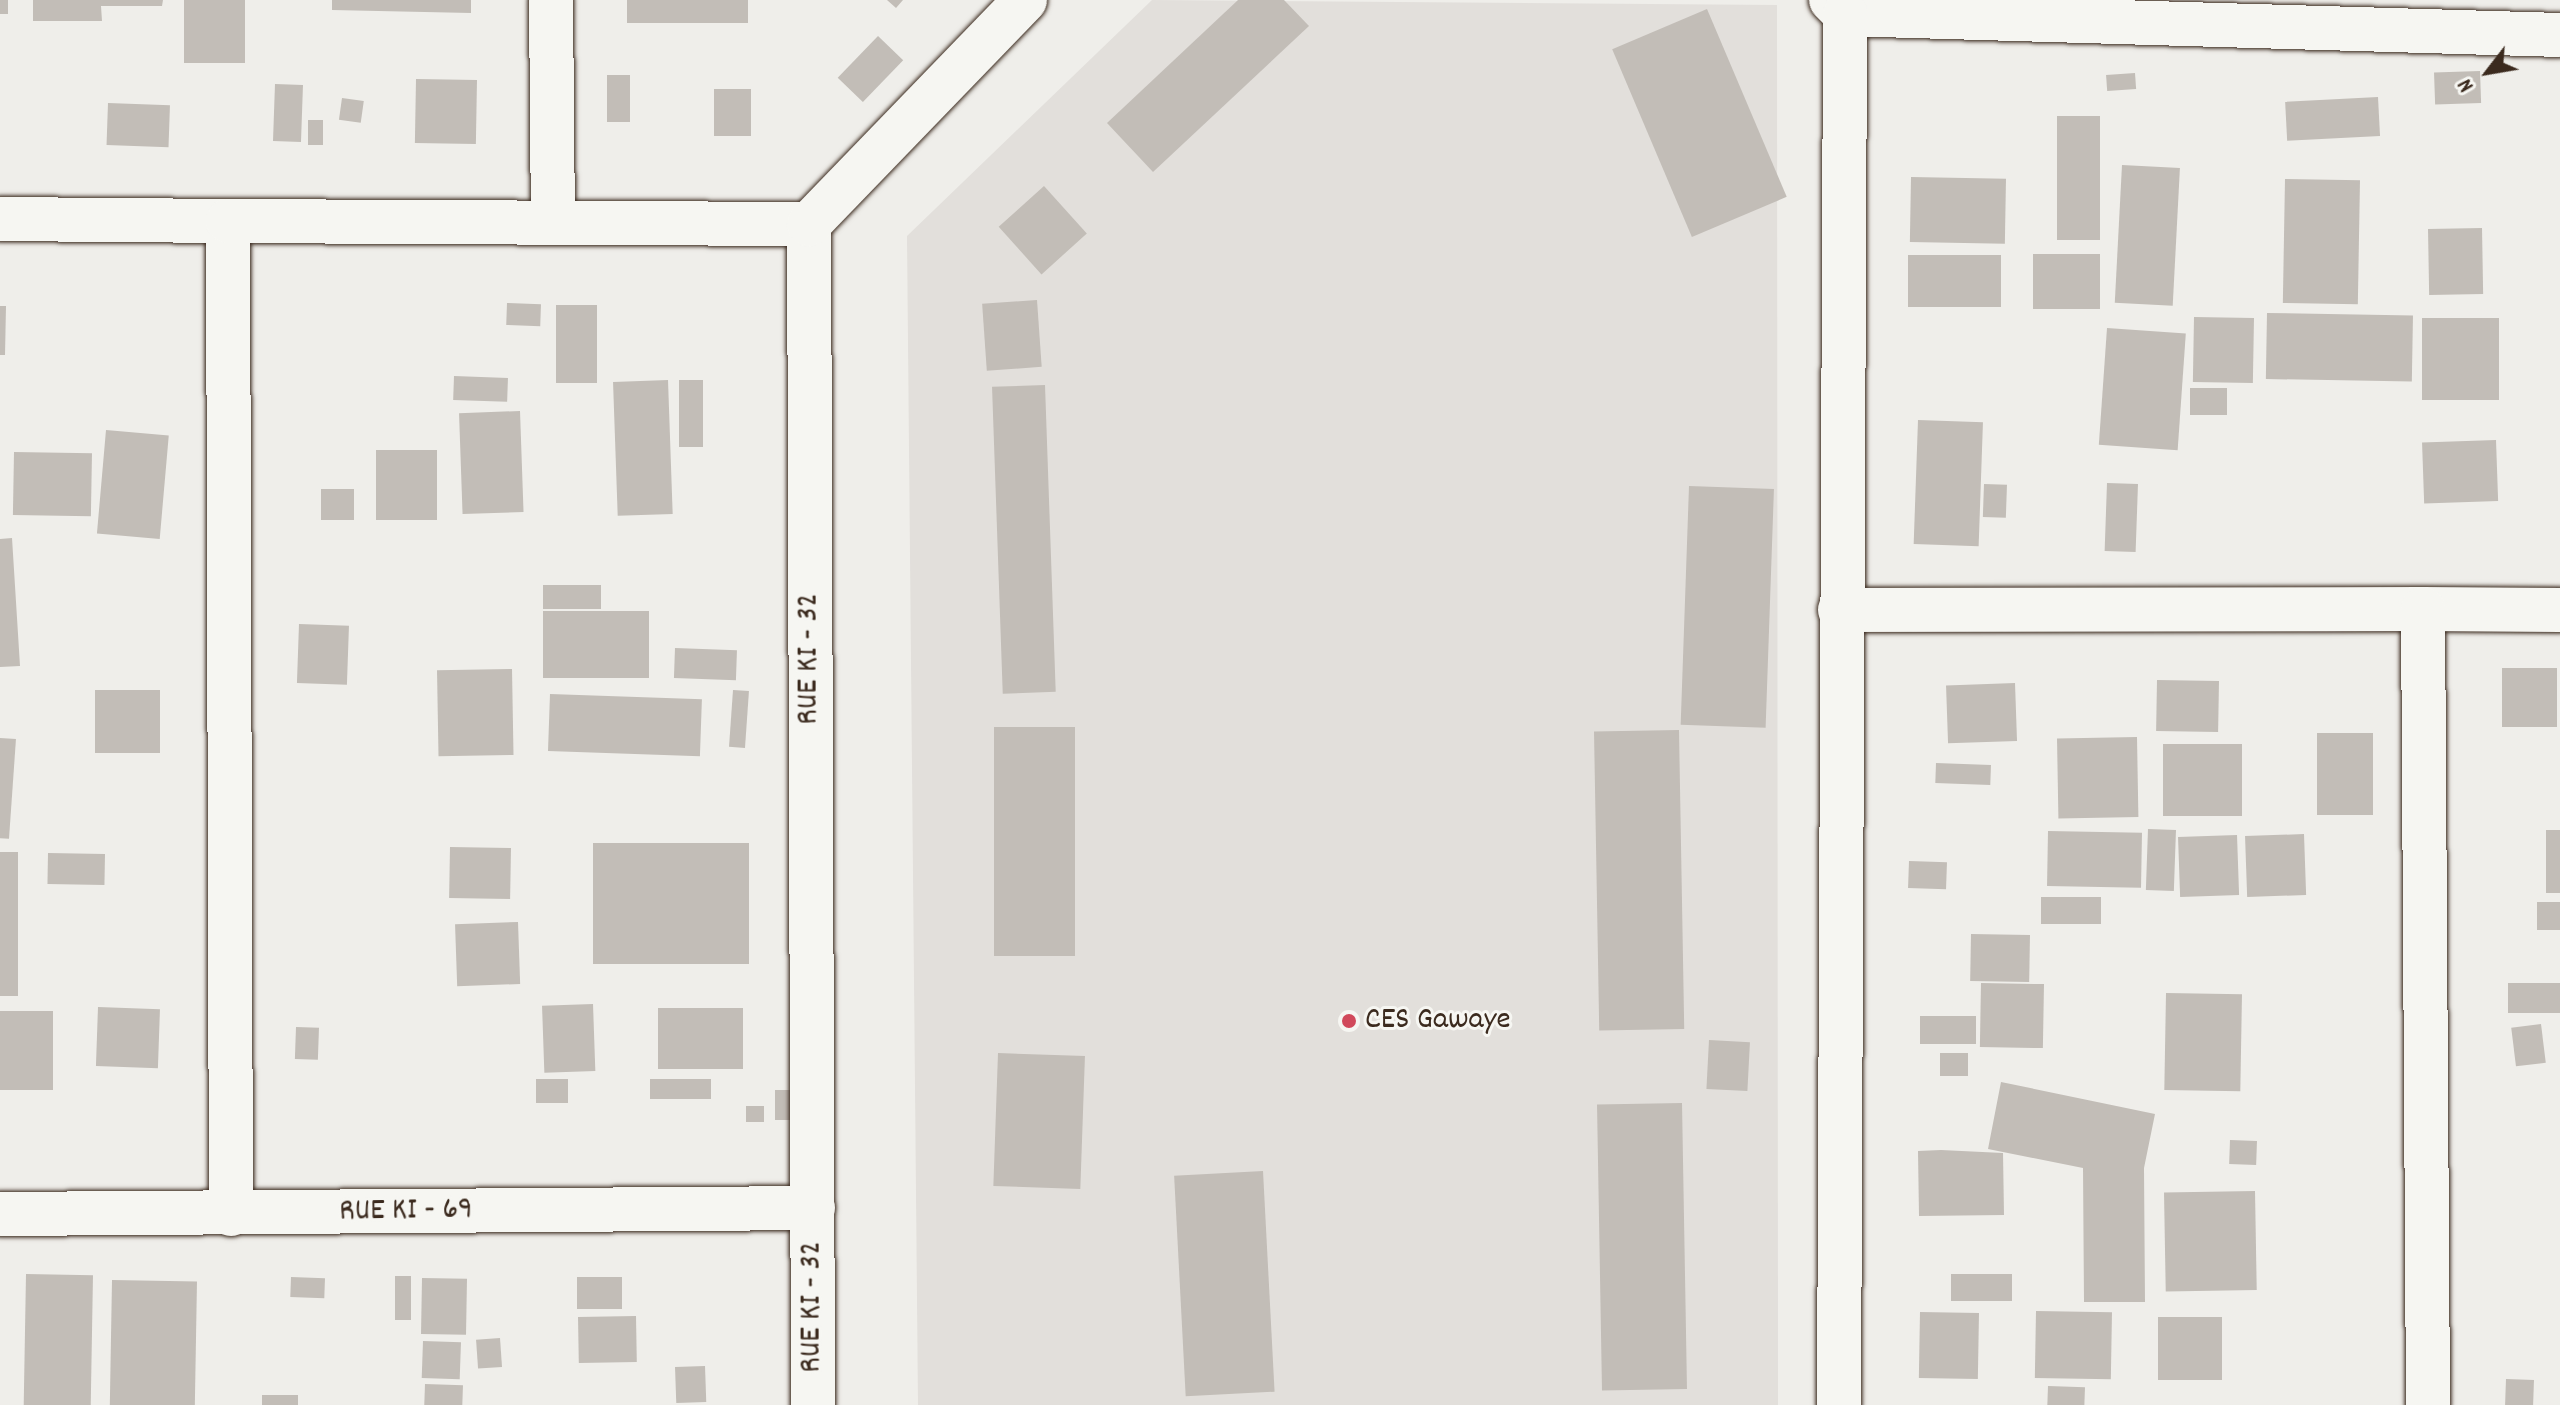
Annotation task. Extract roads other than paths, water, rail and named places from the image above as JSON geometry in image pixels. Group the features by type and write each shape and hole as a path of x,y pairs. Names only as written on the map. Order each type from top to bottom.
{"street":[{"path":"551,0 553,222"},
{"path":"0,219 809,224 1025,0"},
{"path":"1839,1405 1838,7 2560,35"},
{"path":"228,221 231,1214"},
{"name":"RUE KI - 32","path":"809,224 813,1405"},
{"path":"2423,609 2428,1405"},
{"path":"1840,610 2560,610"},
{"name":"RUE KI - 69","path":"0,1214 813,1208"}],"place":[{"name":"CES Gawaye","path":"1349,1021"}]}
